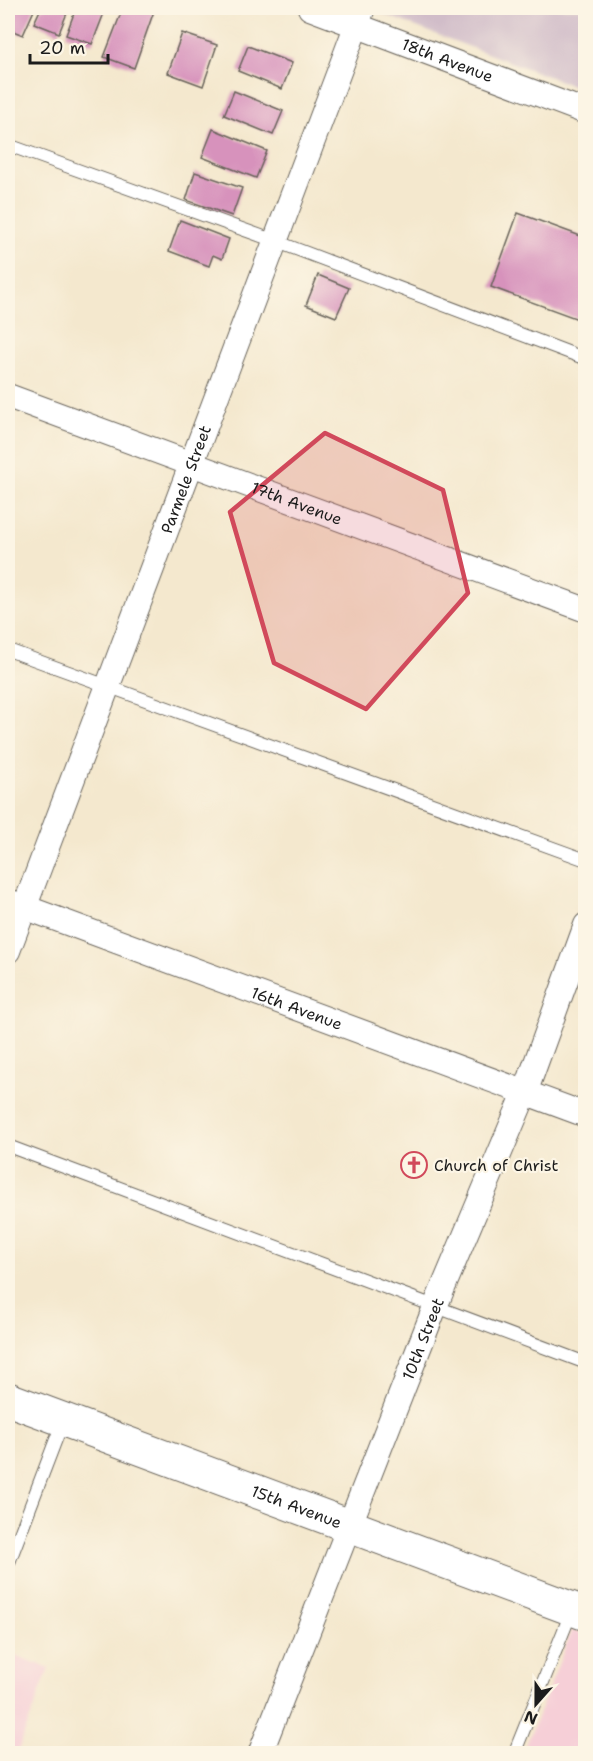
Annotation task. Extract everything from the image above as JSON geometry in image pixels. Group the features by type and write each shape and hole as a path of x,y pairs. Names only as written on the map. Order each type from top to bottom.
{"main road":[{"name":"15th Avenue","path":"8,1399 579,1612"}],"street":[{"name":"18th Avenue","path":"310,8 360,16 585,112"},
{"name":"Parmele Street","path":"8,951 16,904 106,687 360,16"},
{"name":"17th Avenue","path":"8,396 585,610"},
{"name":"16th Avenue","path":"16,904 585,1115"},
{"name":"10th Street","path":"260,1754 435,1307 525,1093 585,925"}],"lane":[{"path":"8,145 275,241 585,359"},
{"path":"8,650 585,860"},
{"path":"8,1146 585,1364"},
{"path":"8,1565 64,1419"},
{"path":"514,1754 579,1612"}],"highlighted area":[{"path":"325,433 443,490 468,593 366,709 274,663 230,512"}],"shaded area":[{"path":"368,8 585,8 585,90 422,29"},
{"path":"572,1630 585,1635 585,1753 523,1753"},
{"path":"8,1653 49,1668 17,1753 8,1753"}],"building":[{"path":"8,8 35,8 23,35 8,29"},
{"path":"41,8 69,8 59,33 34,23"},
{"path":"76,8 106,8 92,44 66,35"},
{"path":"123,8 144,8 154,11 134,68 104,57"},
{"path":"182,33 217,45 203,86 168,73"},
{"path":"248,46 292,63 282,89 238,71"},
{"path":"234,91 283,111 273,135 224,115"},
{"path":"213,129 267,151 256,178 202,157"},
{"path":"195,172 242,188 232,216 186,200"},
{"path":"518,213 586,238 586,322 491,287"},
{"path":"180,220 229,239 222,259 213,255 209,266 169,251"},
{"path":"318,275 349,288 336,317 306,305"}],"place":[{"name":"Church of Christ","path":"414,1165"}]}
